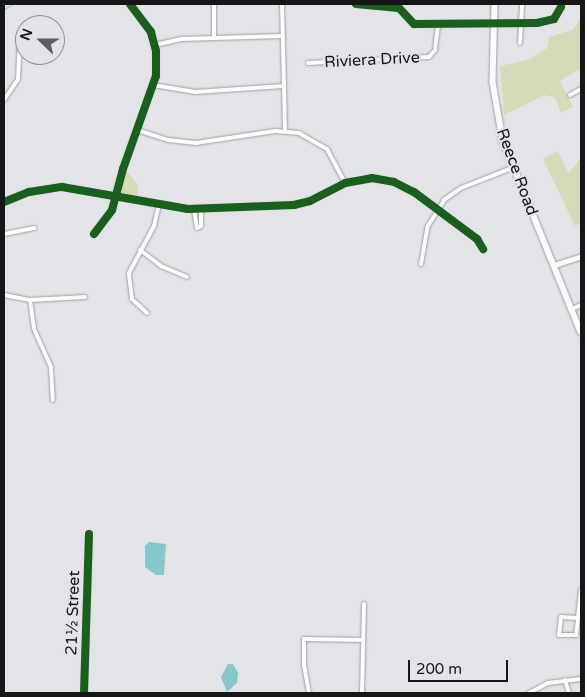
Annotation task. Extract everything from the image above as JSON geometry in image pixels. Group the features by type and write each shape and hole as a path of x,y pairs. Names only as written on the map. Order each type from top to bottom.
{"main road":[{"name":"Reece Road","path":"495,4 494,98 512,168 581,332"}],"street":[{"path":"94,234 110,216 153,85 155,45 145,20 130,4"},
{"path":"214,4 214,38"},
{"path":"282,4 285,131"},
{"path":"356,4 399,8 414,24 550,21 558,15 561,7"},
{"path":"520,44 522,4"},
{"name":"Riviera Drive","path":"308,63 429,57 436,50 438,24"},
{"path":"155,45 214,38 282,36"},
{"path":"4,100 19,74 19,65"},
{"path":"153,85 203,92 284,86"},
{"path":"570,95 581,88"},
{"path":"137,130 168,140 196,143 285,131 306,136 321,144 337,163 345,183"},
{"path":"421,264 425,235 437,209 461,188 512,168"},
{"path":"4,202 29,192 62,187 159,205 194,209 300,204 345,183 372,178 394,182 437,209 476,239 483,248"},
{"path":"147,313 136,304 129,287 130,267 154,226 159,205"},
{"path":"194,209 197,228 201,225 201,209"},
{"path":"4,227 4,234 34,228"},
{"path":"140,250 161,266 187,277"},
{"path":"554,265 581,256"},
{"path":"4,295 30,300 85,297"},
{"path":"30,300 34,329 51,367 53,400"},
{"path":"572,309 581,305"},
{"name":"21½ Street","path":"84,693 89,534"},
{"path":"578,618 561,617 559,635 574,637 578,618 581,590"},
{"path":"362,693 364,604"},
{"path":"309,693 304,664 304,639 363,640"},
{"path":"529,693 565,680 581,679"},
{"path":"565,680 569,693"}],"green space":[{"path":"581,19 581,68 560,81 573,107 561,113 555,98 545,95 504,115 500,66 530,59 547,48 549,37 572,30"},
{"path":"558,151 568,173 581,158 581,223 575,226 543,159"},
{"path":"128,172 138,185 137,198 120,193 123,175"}],"water":[{"path":"149,542 166,544 164,575 156,575 145,567 145,546"},
{"path":"228,664 233,664 238,673 237,683 227,692 221,677"}],"waterway":[{"path":"4,9 13,4"}],"cycle path":[{"path":"94,234 112,210 123,169 156,76 156,51 151,32 130,4"},
{"path":"356,4 399,8 414,24 537,23 554,19 561,7"},
{"path":"4,202 29,192 62,187 188,209 294,205 310,201 345,183 372,178 394,182 414,192 477,239 483,249"},
{"path":"84,693 89,534"}]}
